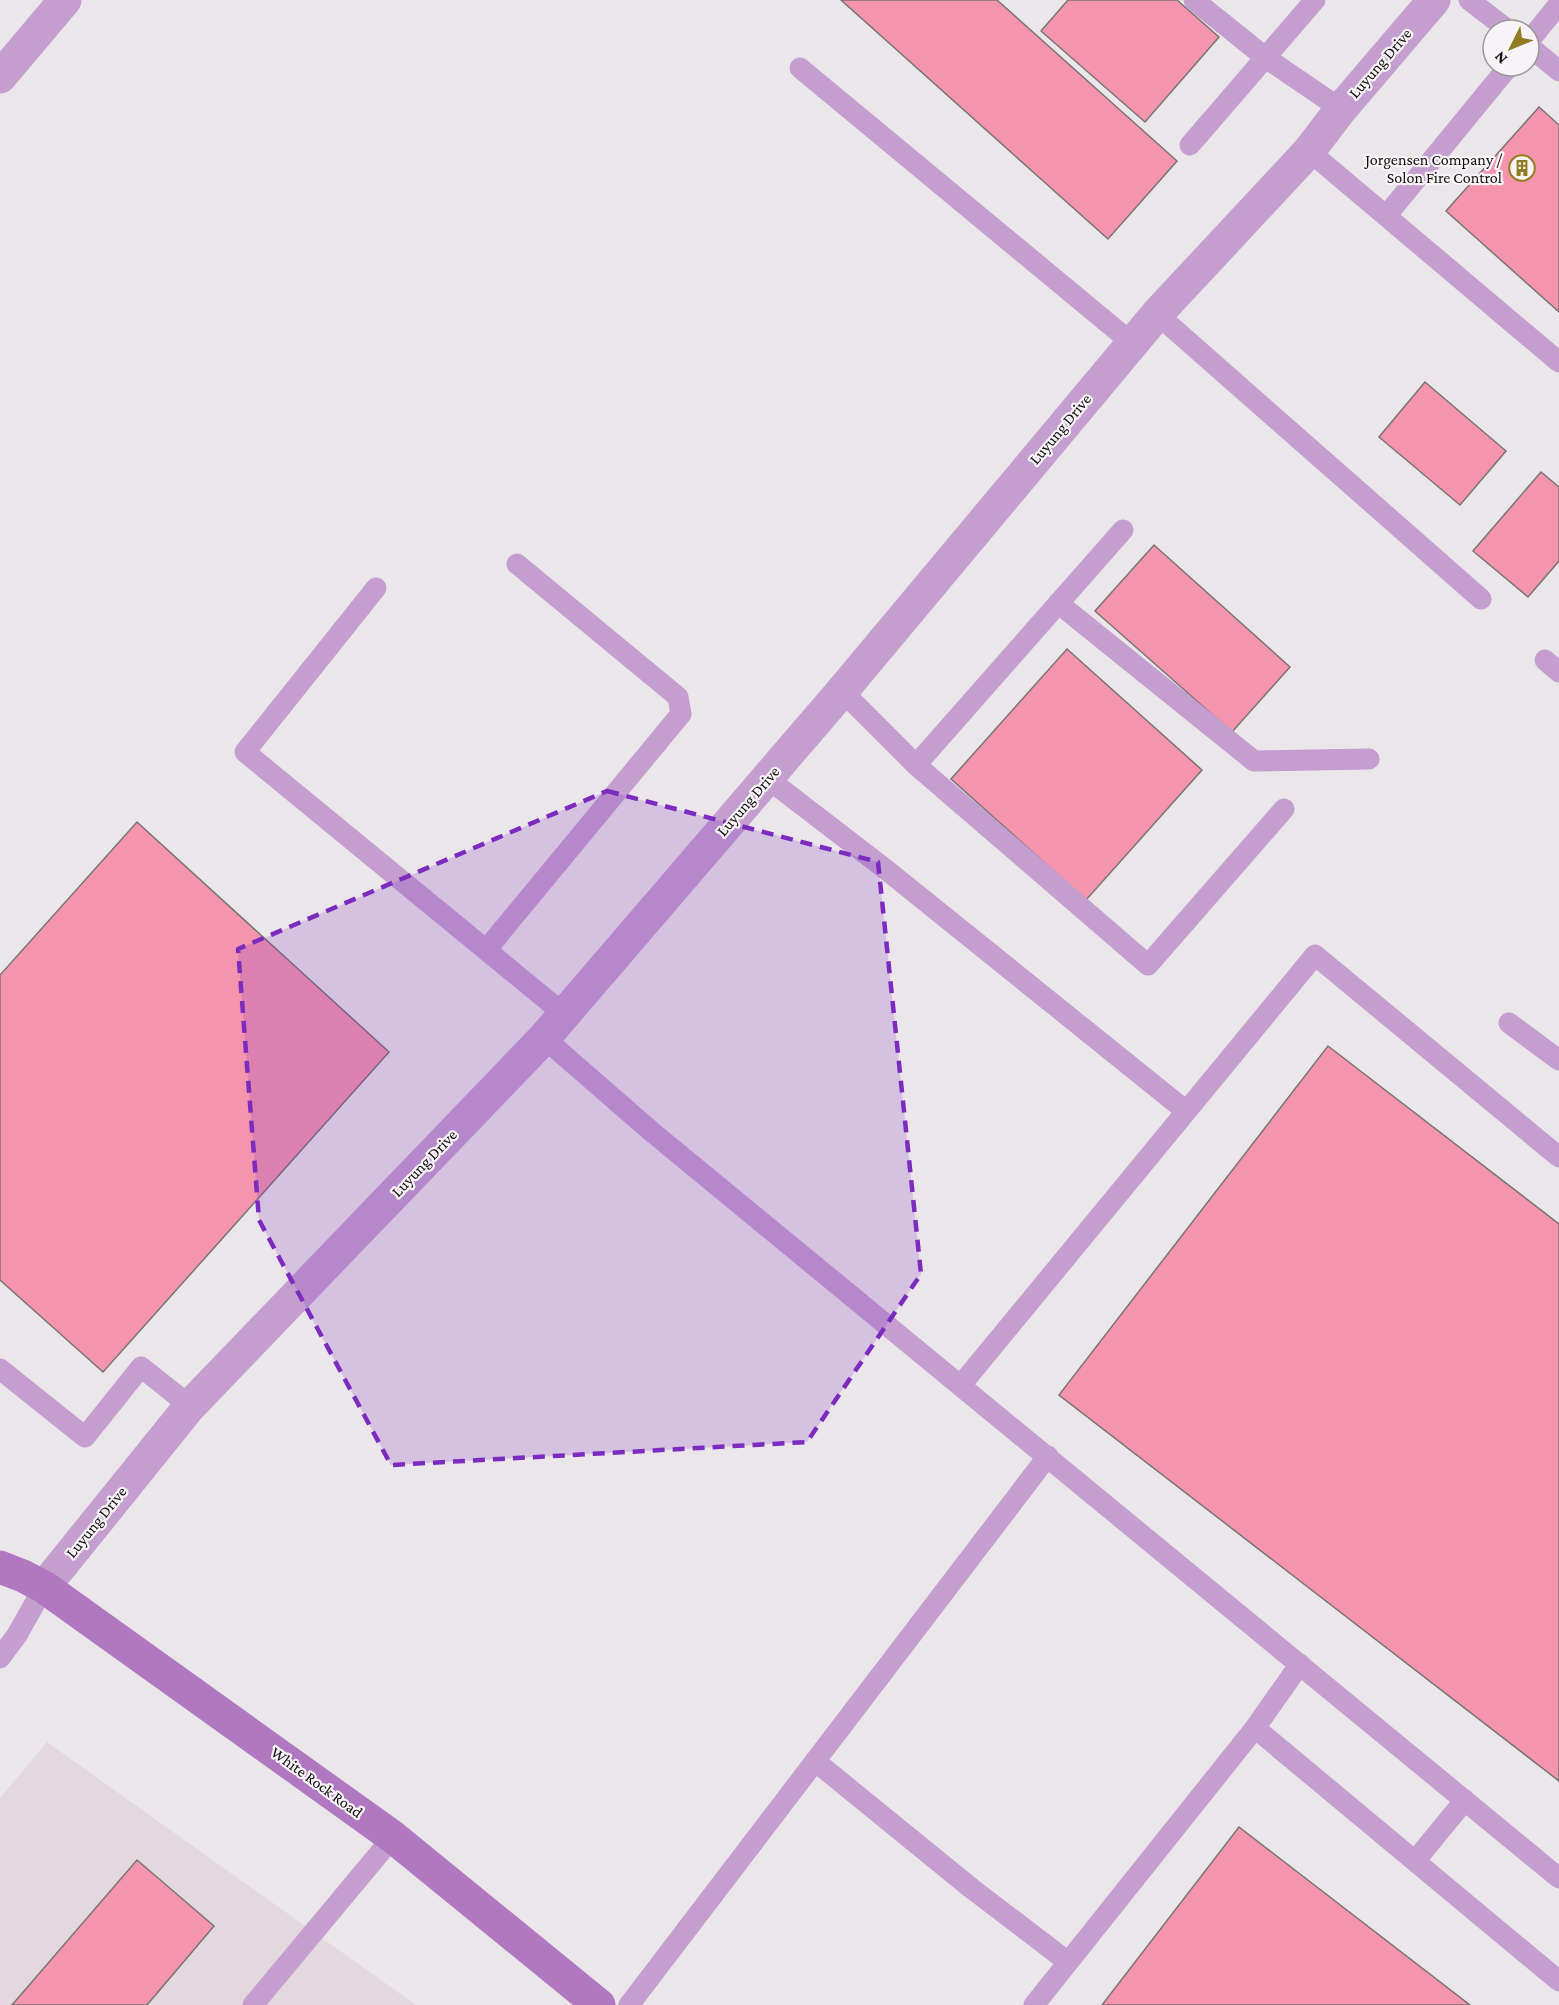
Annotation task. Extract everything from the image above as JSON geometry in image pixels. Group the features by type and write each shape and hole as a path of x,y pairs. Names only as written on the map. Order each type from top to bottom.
{"main road":[{"name":"White Rock Road","path":"0,1541 22,1576 393,1837 599,2005"}],"street":[{"name":"Luyung Drive","path":"22,1576 190,1406 554,1026 842,691 1132,342 1309,151 1341,109 1434,0"},
{"path":"0,77 63,1"}],"lane":[{"path":"1194,0 1266,58 1341,109"},
{"path":"1190,145 1316,0"},
{"path":"1469,0 1492,18"},
{"path":"1541,26 1559,4"},
{"path":"1541,56 1559,71"},
{"path":"801,68 1132,342"},
{"path":"1386,216 1499,78"},
{"path":"1309,151 1559,362"},
{"path":"1157,314 1481,599"},
{"path":"916,765 1123,530"},
{"path":"486,950 681,714 678,697 517,564"},
{"path":"376,588 245,752 486,950 652,1132 1559,1878"},
{"path":"1058,603 1254,761 1369,759"},
{"path":"842,691 916,765 1148,965 1284,809"},
{"path":"768,778 884,868 1186,1111"},
{"path":"961,1385 1315,955 1559,1156"},
{"path":"1509,1023 1559,1060"},
{"path":"0,1369 85,1437 141,1367 190,1406"},
{"path":"629,2005 1048,1456"},
{"path":"0,1658 17,1635 22,1576"},
{"path":"1034,2005 1255,1728 1300,1664"},
{"path":"1255,1728 1559,1981"},
{"path":"815,1761 971,1888 1068,1962"},
{"path":"1415,1861 1465,1800"},
{"path":"253,2005 393,1837"}],"highlighted area":[{"path":"607,791 878,862 921,1274 807,1442 391,1465 259,1220 238,949"}],"shaded area":[{"path":"47,1742 416,2005 0,2005 0,1798"}],"building":[{"path":"841,0 997,0 1177,161 1108,239"},
{"path":"1068,0 1177,0 1219,37 1145,122 1041,31"},
{"name":"Jorgensen Company / Solon Fire Control","path":"1539,107 1559,125 1559,312 1446,211"},
{"path":"1425,382 1506,451 1460,505 1379,437"},
{"path":"1541,472 1559,487 1559,561 1528,597 1473,551"},
{"path":"1154,545 1290,667 1232,732 1095,611"},
{"path":"1067,649 1202,770 1086,900 951,779"},
{"path":"137,822 389,1052 103,1372 0,1280 0,975"},
{"path":"1328,1046 1559,1224 1559,1781 1059,1395"},
{"path":"1239,1827 1470,2005 1102,2005"},
{"path":"137,1860 214,1926 147,2005 12,2005"}],"place":[{"name":"Jorgensen Company / Solon Fire Control","path":"1522,168"}]}
